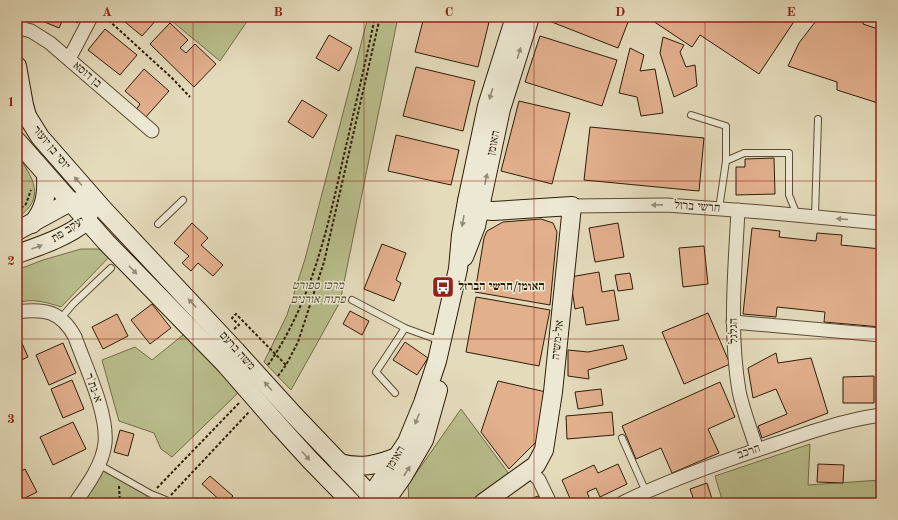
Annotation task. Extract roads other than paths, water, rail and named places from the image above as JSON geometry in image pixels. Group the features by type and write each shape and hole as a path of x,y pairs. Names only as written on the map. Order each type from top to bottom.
{"street":[{"path":"17,26 20,17"},
{"path":"69,59 90,17"},
{"name":"האומן","path":"476,203 487,106 514,17"},
{"name":"האומן","path":"376,501 403,476 424,440 438,390 443,342 458,269 461,235 476,203 501,109 530,17"},
{"name":"בן דוסא","path":"17,26 31,31 50,43 152,131"},
{"name":"יוסי בן יועזר","path":"17,66 19,97 40,137 95,199"},
{"name":"יוסי בן יועזר","path":"17,141 70,202"},
{"path":"24,228 41,213 45,203 46,175"},
{"name":"יעקב פת","path":"24,228 70,202 95,199"},
{"name":"יעקב פת","path":"17,254 56,239 86,220 95,199"},
{"name":"משה ברעם","path":"95,199 230,358 280,427 352,503"},
{"name":"משה ברעם","path":"70,202 106,242 230,358 294,415 376,501"},
{"name":"חרשי ברזל","path":"476,203 513,209 572,206 666,205 815,216 881,223"},
{"name":"אל-משיה","path":"483,503 530,470 540,460 544,450 550,412 572,206"},
{"name":"הגלגל","path":"738,210 733,322 734,351 740,393 757,450"},
{"path":"56,239 78,237 106,242"},
{"path":"17,312 32,310 49,312 61,318"},
{"name":"א-נת'ר","path":"61,318 69,326 75,336 102,414 105,429 105,444 98,464 75,503"},
{"path":"733,322 881,335"},
{"name":"האומן","path":"376,501 399,456 423,403 443,342"},
{"name":"הרכב","path":"622,503 672,480 757,450 844,422 881,415"},
{"path":"339,463 362,466 383,462 399,456"},
{"path":"530,470 539,480 550,503"}],"lane":[{"path":"691,114 726,126 726,162 719,209"},
{"path":"815,216 818,119"},
{"path":"726,162 744,153 789,153 790,195 797,215"},
{"path":"158,224 183,200"},
{"path":"61,318 73,304 111,268"},
{"path":"352,300 405,328 443,342"},
{"path":"395,393 376,372 405,328"},
{"path":"622,438 646,492"},
{"path":"98,464 151,494 166,500"}],"place":[{"name":"האומן/חרשי הברזל","path":"443,287"}],"park label":[{"name":"מרכז ספורט פתוח אורנים","path":"318,293"}]}
